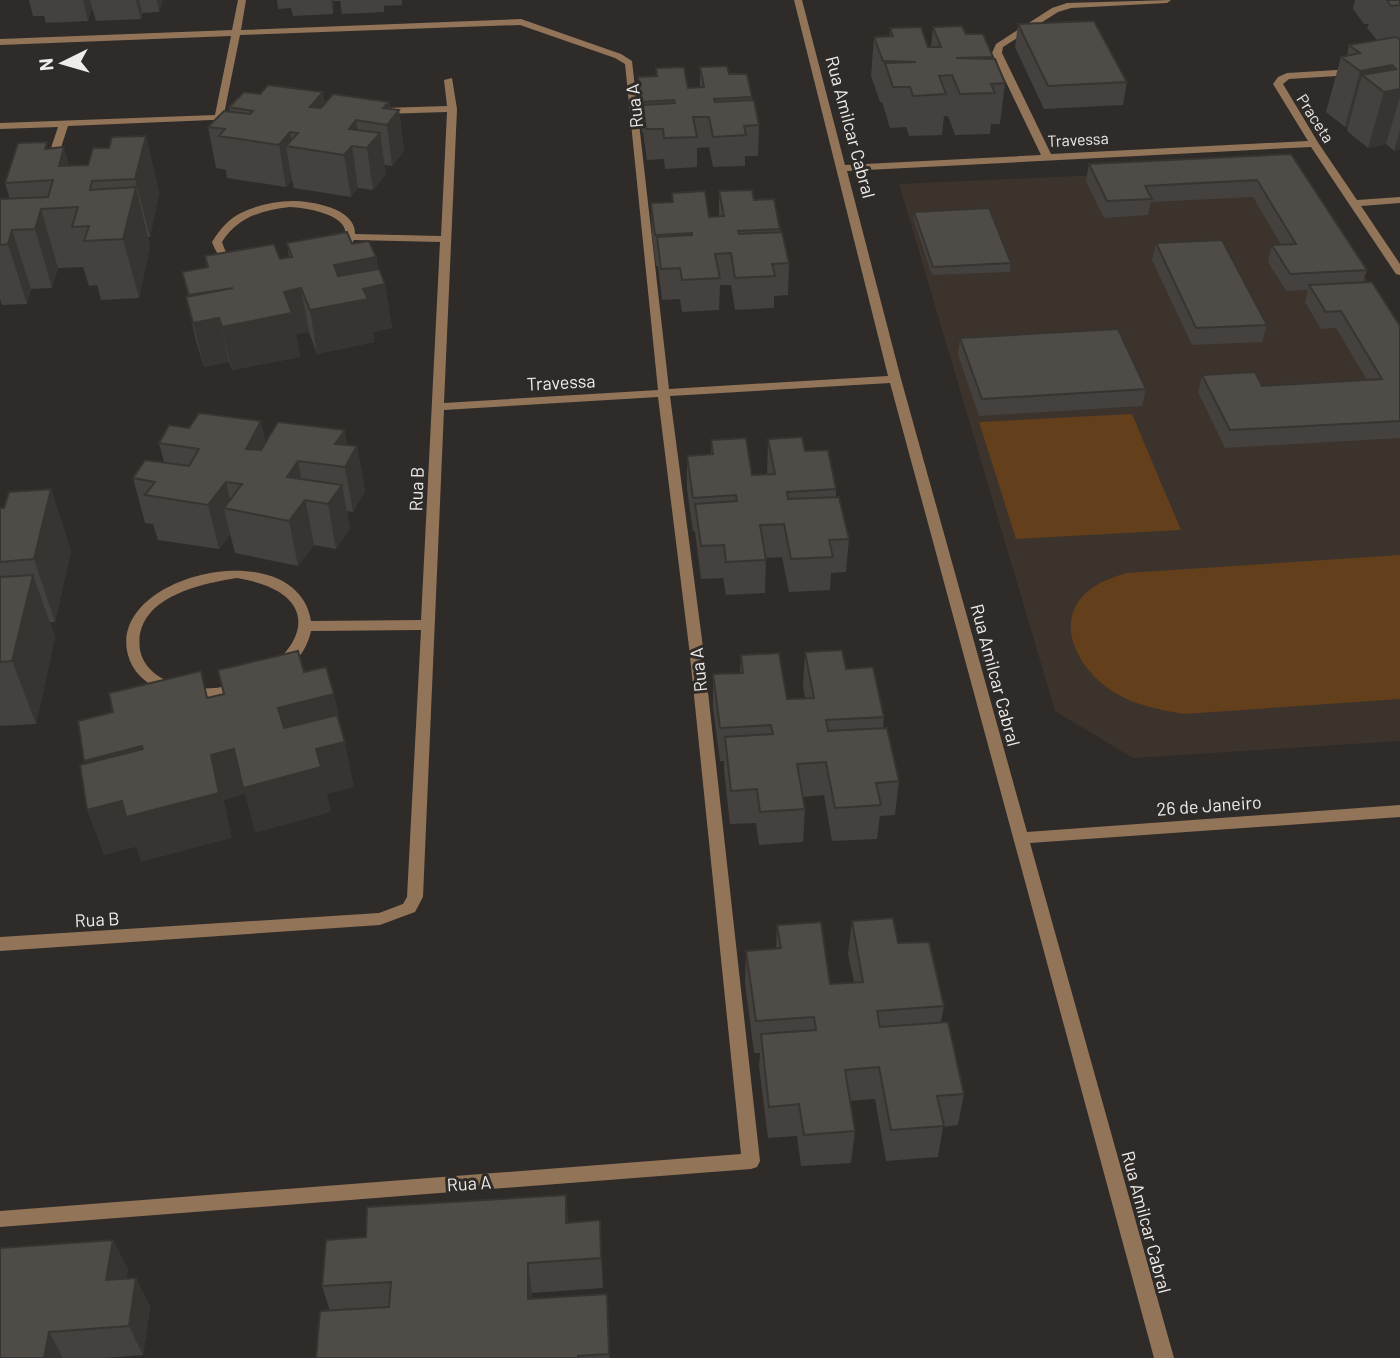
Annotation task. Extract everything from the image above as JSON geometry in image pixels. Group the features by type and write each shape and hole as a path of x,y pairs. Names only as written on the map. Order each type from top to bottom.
{"street":[{"path":"219,118 242,0"},
{"name":"Rua Amilcar Cabral","path":"798,0 895,379 1164,1358"},
{"path":"1047,156 997,53 999,46 1055,10 1069,5 1167,0"},
{"name":"Rua A","path":"0,42 521,22 618,56 629,64 664,394 696,647 751,1161 0,1219"},
{"name":"Praceta","path":"1370,72 1281,79 1278,84 1314,144 1400,272"},
{"name":"Rua B","path":"0,944 380,919 409,908 415,897 418,884 452,109 449,80"},
{"path":"369,112 452,109"},
{"path":"0,126 246,117"},
{"path":"49,168 64,124"},
{"name":"Travessa","path":"842,168 1314,144"},
{"path":"1354,203 1400,200"},
{"path":"290,204 326,209 340,216 348,225 350,237 342,251 320,265 298,272 268,274 246,271 232,265 221,256 218,242 223,230 235,220 268,206 290,204"},
{"path":"350,237 446,239"},
{"name":"Travessa","path":"439,407 895,379"},
{"path":"237,574 272,581 292,593 302,606 306,626 293,655 265,678 236,689 198,694 170,689 147,677 134,660 132,634 144,613 157,600 181,586 207,577 237,574"},
{"path":"306,626 429,625"},
{"name":"26 de Janeiro","path":"1021,838 1400,811"}],"shaded area":[{"path":"1295,166 1400,332 1400,741 1133,758 1055,711 899,184"},
{"path":"1132,414 1181,530 1016,539 979,422"},
{"path":"1400,555 1400,699 1184,714 1141,705 1117,694 1091,673 1074,645 1072,615 1079,601 1092,588 1126,573"}],"building":[{"path":"1387,0 1400,0 1400,5 1391,6"},
{"path":"1094,21 1127,82 1048,86 1018,24"},
{"path":"962,26 966,34 983,34 993,57 956,58 995,59 1005,83 991,84 995,93 960,94 952,75 939,76 946,94 913,96 910,87 893,87 885,63 916,62 883,61 874,37 893,36 890,28 921,27 928,47 941,47 933,27"},
{"path":"1396,37 1400,39 1400,89 1384,92 1362,75 1396,69 1392,65 1360,71 1341,57 1360,53 1349,45"},
{"path":"727,66 729,74 747,74 752,97 714,99 715,102 754,100 759,125 744,126 746,135 713,137 709,117 693,117 697,137 664,138 663,129 646,129 643,105 675,103 674,100 641,102 638,77 657,76 656,68 684,67 688,88 704,87 700,67"},
{"path":"268,85 323,92 310,107 321,108 333,94 389,102 383,108 399,110 387,125 356,120 349,129 380,133 367,148 352,146 344,155 286,146 298,133 290,132 279,145 219,136 225,129 208,127 224,111 250,114 253,111 229,107 244,92 260,94"},
{"path":"146,136 135,179 92,181 90,190 136,187 123,239 84,241 89,226 72,227 78,207 41,209 35,229 12,230 8,244 0,245 0,199 48,197 53,180 5,183 18,143 47,142 45,149 64,147 59,166 88,165 93,148 109,148 112,137"},
{"path":"1291,154 1367,270 1290,274 1272,245 1296,244 1257,180 1145,186 1152,199 1107,201 1089,164"},
{"path":"752,190 754,200 774,199 780,229 738,231 739,234 782,232 789,263 772,264 775,276 735,278 731,253 715,254 720,278 682,280 680,268 661,269 657,237 692,233 655,235 651,203 673,202 672,193 705,191 709,217 724,216 719,191"},
{"path":"989,208 1011,263 933,267 914,212"},
{"path":"347,232 352,244 369,241 376,257 334,265 338,276 379,269 385,284 363,289 368,299 310,310 301,288 284,292 292,313 222,327 219,318 193,323 186,297 233,288 189,295 182,272 208,267 205,256 274,244 280,259 292,257 287,243"},
{"path":"1222,240 1267,325 1196,328 1156,243"},
{"path":"1372,282 1400,326 1400,421 1230,430 1202,375 1255,372 1262,386 1382,379 1341,311 1326,312 1309,285"},
{"path":"1118,329 1146,389 982,399 960,338"},
{"path":"199,413 261,421 246,449 261,450 278,422 345,430 335,444 357,446 345,467 298,461 287,477 342,485 328,504 305,500 289,521 224,508 242,484 226,482 208,505 145,495 155,482 133,478 145,460 189,466 199,449 159,443 169,425 189,428"},
{"path":"802,437 805,451 828,450 836,489 787,492 788,499 839,497 849,539 829,540 833,557 791,559 784,524 760,525 766,560 726,562 724,545 701,546 695,504 737,501 736,495 693,498 687,456 713,454 711,440 746,438 752,475 775,474 768,439"},
{"path":"51,489 34,559 0,562 0,508 4,508 9,492"},
{"path":"33,575 12,661 0,662 0,577"},
{"path":"842,650 846,669 873,667 884,717 826,720 828,731 887,728 899,781 876,783 881,805 835,808 826,762 797,764 805,809 760,812 757,789 731,791 725,737 773,734 771,725 720,728 713,674 743,673 741,655 779,653 787,699 814,698 805,652"},
{"path":"298,651 304,672 326,667 334,694 278,708 284,728 337,715 345,742 316,749 321,767 243,788 234,749 211,755 219,793 126,817 122,801 87,810 80,765 143,749 142,746 84,761 78,721 113,712 109,693 201,671 207,698 224,694 218,670"},
{"path":"893,918 898,943 929,942 944,1006 877,1011 880,1027 948,1022 964,1094 937,1096 944,1126 891,1130 879,1067 845,1070 855,1131 804,1135 799,1104 769,1107 761,1034 816,1030 814,1017 756,1021 746,951 781,948 777,925 821,922 830,984 863,982 852,921"},
{"path":"566,1195 566,1223 600,1220 601,1258 528,1263 528,1299 607,1294 609,1354 578,1358 316,1358 320,1311 389,1307 391,1282 322,1286 326,1240 366,1237 367,1207"},
{"path":"113,1240 106,1280 136,1278 129,1326 49,1332 44,1358 0,1358 0,1248"}]}
